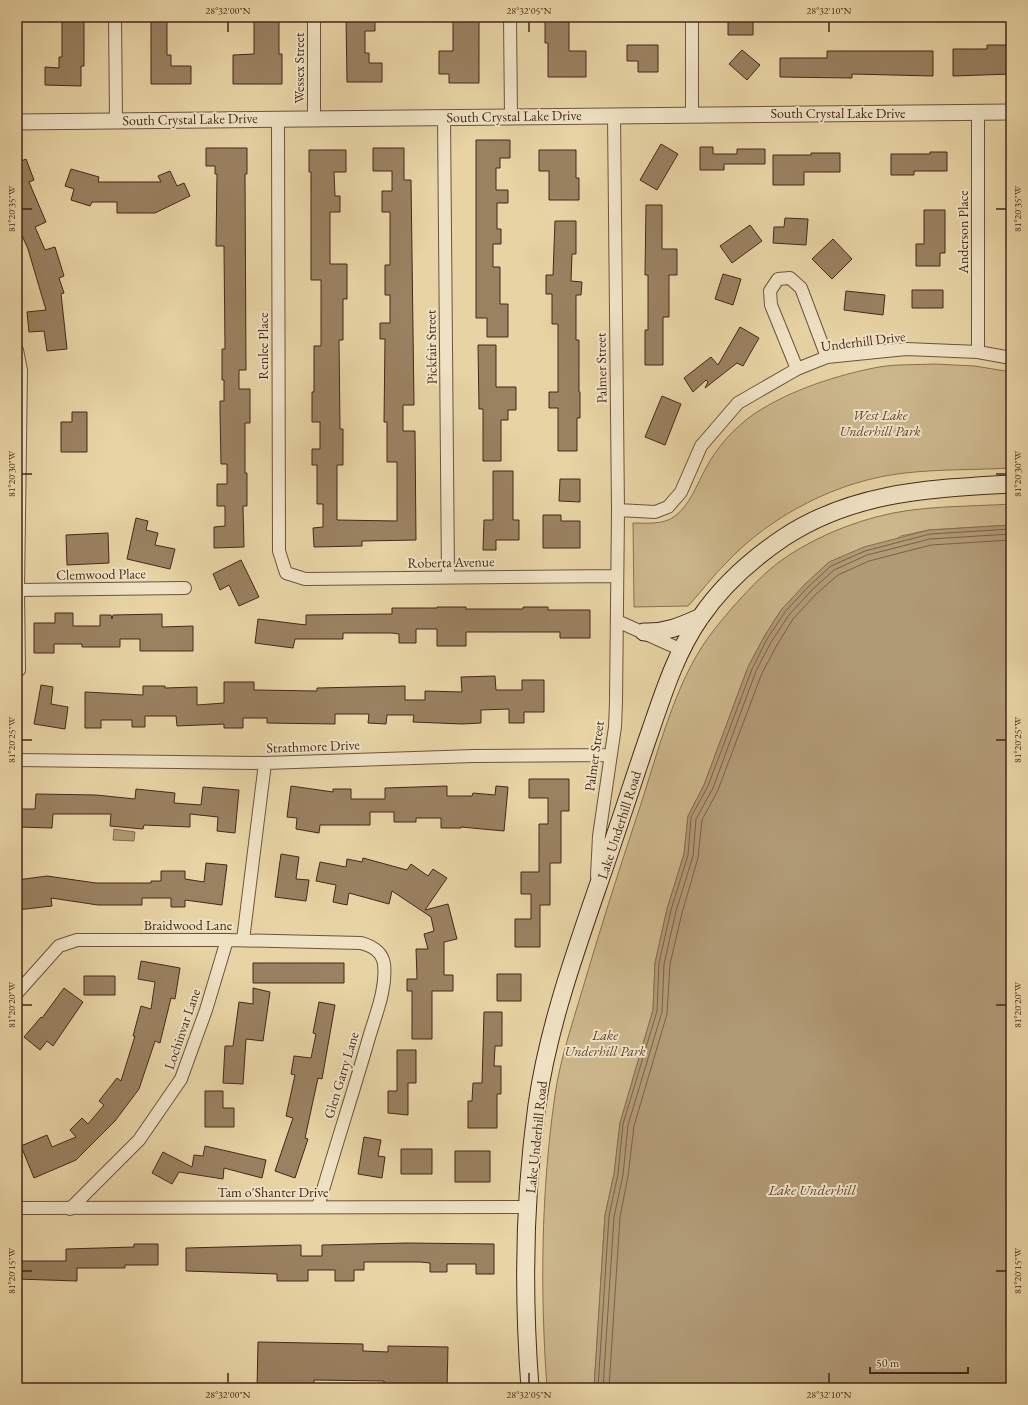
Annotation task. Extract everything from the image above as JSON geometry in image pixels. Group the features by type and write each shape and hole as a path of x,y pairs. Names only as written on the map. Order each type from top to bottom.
{"main road":[{"name":"Lake Underhill Road","path":"530,1388 526,1318 529,1207 537,1107 545,1061 562,998 662,697 682,650 701,617 733,581 767,550 785,537 841,509 881,497 923,490 1011,484"},
{"path":"644,632 660,632 676,629 701,617"}],"street":[{"path":"115,17 116,120"},
{"name":"Wessex Street","path":"314,17 314,118"},
{"path":"510,17 511,116"},
{"path":"692,17 692,114"},
{"name":"South Crystal Lake Drive","path":"17,122 278,118 1011,112"},
{"name":"Anderson Place","path":"978,113 978,352"},
{"name":"Palmer Street","path":"596,895 599,836 615,720 618,510 614,115"},
{"name":"Pickfair Street","path":"444,117 448,577"},
{"name":"Renlee Place","path":"278,118 279,551 286,573"},
{"path":"797,369 771,305 770,291 778,279 790,278 801,288 827,357"},
{"name":"Underhill Drive","path":"618,510 655,512 668,507 681,492 701,446 738,403 797,369 827,357 906,349 978,352 1011,358"},
{"path":"17,350 21,370 18,674"},
{"name":"Roberta Avenue","path":"286,573 305,580 617,576"},
{"name":"Clemwood Place","path":"18,590 185,588"},
{"path":"617,621 682,650"},
{"name":"Strathmore Drive","path":"17,760 265,763 474,756 609,755"},
{"path":"243,940 265,763"},
{"name":"Braidwood Lane","path":"17,993 59,946 77,940 243,940 361,943 378,951"},
{"name":"Lochinvar Lane","path":"70,1208 139,1140 181,1079 206,1010 227,940"},
{"name":"Glen Garry Lane","path":"318,1207 337,1137 353,1091 384,985 384,962 378,951"},
{"name":"Tam o'Shanter Drive","path":"17,1208 529,1207"}],"green space":[{"name":"West Lake Underhill Park","path":"934,364 975,366 1011,372 1011,468 905,473 856,483 831,492 785,515 764,530 744,546 716,573 688,606 634,607 633,523 655,523 666,521 675,516 685,506 693,494 715,453 727,438 747,419 768,405 798,391 814,384 847,374 879,367"},
{"name":"Lake Underhill Park","path":"1011,504 1011,525 929,530 901,536 781,610 748,667 704,785 688,816 684,854 667,909 655,963 653,1010 620,1123 614,1174 605,1215 594,1388 547,1388 543,1315 544,1205 550,1131 557,1082 570,1030 615,883 664,732 680,688 690,668 715,628 759,579 790,554 813,541 851,525 892,513 926,508"}],"water":[{"name":"Lake Underhill","path":"1011,525 1011,1388 594,1388 605,1215 614,1174 620,1123 653,1010 655,963 667,909 684,854 688,816 704,785 748,667 781,610 805,584 829,562 864,547 929,530"},
{"path":"114,829 135,832 134,841 113,840"}],"building":[{"path":"62,17 84,17 84,66 81,66 81,86 45,85 45,67 59,68 59,57 62,57"},
{"path":"152,17 167,17 167,55 171,55 171,66 191,66 191,84 151,84"},
{"path":"254,17 279,17 279,54 282,54 282,84 233,84 233,55 254,54"},
{"path":"346,17 375,17 375,31 365,31 365,53 369,53 369,63 382,63 382,82 347,82"},
{"path":"453,17 479,17 479,83 449,83 449,74 439,74 439,51 453,51"},
{"path":"545,17 569,17 569,51 586,51 586,77 548,77 548,43 545,43"},
{"path":"728,17 753,17 753,35 728,35"},
{"path":"627,45 658,45 658,72 638,72 638,61 627,61"},
{"path":"987,45 1011,45 1011,74 953,76 953,49 987,49"},
{"path":"742,50 760,65 747,80 729,64"},
{"path":"827,51 933,51 933,76 852,74 852,78 780,77 780,58 827,58"},
{"path":"476,140 510,140 510,158 500,158 500,168 496,168 496,190 508,190 508,203 497,203 497,229 501,229 501,244 493,244 493,267 500,267 500,304 508,304 508,337 487,337 487,318 476,318"},
{"path":"661,144 678,154 657,190 640,180"},
{"path":"700,147 713,147 713,154 737,154 737,149 765,149 765,164 724,164 724,170 700,170"},
{"path":"206,148 247,148 247,174 245,174 246,370 239,370 239,389 250,389 250,423 245,423 245,473 247,473 247,506 243,506 244,547 214,548 214,527 225,526 225,506 217,506 217,484 227,484 227,464 221,464 220,412 220,401 224,401 222,349 225,349 224,246 216,246 217,174 215,174 215,166 206,166"},
{"path":"373,148 404,148 404,180 411,180 414,405 403,405 403,431 415,431 416,540 362,541 362,546 314,547 313,528 323,527 323,504 317,504 317,465 312,465 312,449 320,449 320,422 312,422 312,392 314,392 314,346 321,346 321,280 311,280 311,172 309,172 309,150 346,150 346,172 334,172 335,196 340,196 340,212 330,212 330,264 347,264 347,299 343,299 343,340 339,340 340,429 343,429 343,465 337,465 337,520 397,521 397,462 387,462 387,422 384,422 385,339 380,339 380,323 390,323 390,295 385,295 385,265 390,265 390,212 382,212 382,191 392,191 392,171 373,171"},
{"path":"539,150 576,150 576,178 579,178 579,200 549,200 549,171 539,171"},
{"path":"930,152 947,152 947,171 914,171 914,175 891,175 891,154 930,154"},
{"path":"811,153 840,153 840,172 804,172 804,185 773,185 773,155 811,155"},
{"path":"26,159 34,180 29,182 46,222 35,227 45,250 55,247 64,276 59,278 64,293 61,294 67,349 47,351 44,331 29,332 27,312 46,310 28,249 17,224 17,163"},
{"path":"71,169 99,177 98,182 161,182 158,176 170,171 177,186 184,183 190,196 155,213 117,213 117,202 92,202 90,206 71,200 74,189 65,186"},
{"path":"646,205 662,205 662,249 677,249 677,275 669,275 669,317 663,317 663,365 645,365 645,330 648,330 648,275 645,275"},
{"path":"924,210 945,210 945,253 940,253 940,266 916,266 916,244 924,244"},
{"path":"785,218 808,219 806,245 773,243 774,227 784,227"},
{"path":"555,221 576,221 576,254 572,254 571,281 582,282 581,295 576,295 576,340 579,340 580,392 580,418 577,418 577,451 558,451 558,408 549,408 549,392 558,392 558,324 552,324 552,294 546,294 546,275 553,275"},
{"path":"750,225 762,241 732,263 720,246"},
{"path":"833,239 852,259 832,279 812,259"},
{"path":"723,274 741,279 733,305 715,299"},
{"path":"912,290 943,290 943,308 912,308"},
{"path":"846,291 885,295 883,315 844,310"},
{"path":"740,327 759,338 743,366 737,363 705,388 708,382 706,380 693,392 684,378 711,357 718,365"},
{"path":"478,345 496,345 496,387 516,387 516,410 508,410 508,420 501,420 501,461 483,461 483,409 479,409"},
{"path":"662,396 681,404 665,445 645,437"},
{"path":"72,412 87,412 87,452 61,452 61,422 72,422"},
{"path":"493,471 513,471 513,520 519,520 519,540 496,540 496,550 483,550 484,520 493,520"},
{"path":"560,479 580,479 580,502 559,501"},
{"path":"543,515 561,515 561,521 580,521 580,548 543,548"},
{"path":"136,518 148,521 146,530 158,533 155,545 175,549 170,569 127,559"},
{"path":"108,533 109,563 67,565 66,535"},
{"path":"241,560 259,597 239,606 229,585 220,590 213,574"},
{"path":"466,607 466,609 523,609 523,607 548,607 548,610 590,610 590,638 560,638 560,632 466,632 466,646 437,646 437,629 416,629 416,643 399,643 399,634 392,633 343,633 343,639 295,639 293,648 255,643 258,619 306,625 306,615 392,614 392,608"},
{"path":"55,613 73,613 73,626 100,626 100,615 111,615 112,619 113,615 162,614 162,627 193,626 193,651 140,651 140,639 120,639 120,647 82,647 82,644 54,644 54,653 34,653 34,623 55,623"},
{"path":"495,676 496,690 522,690 522,680 544,680 544,712 524,712 524,723 509,723 509,709 481,710 481,723 462,724 413,722 414,715 387,715 386,724 368,723 369,714 335,714 335,724 267,723 267,718 243,718 243,728 224,728 224,724 177,726 176,716 145,716 145,727 132,727 132,720 101,720 101,728 85,728 85,692 143,695 143,686 165,686 165,688 197,687 197,705 224,703 224,682 254,682 254,690 317,691 317,688 405,686 405,700 425,700 425,691 462,692 461,677"},
{"path":"41,685 53,687 51,704 68,707 65,729 34,724"},
{"path":"529,779 569,779 569,811 561,811 561,863 550,863 550,905 540,905 540,947 515,947 515,919 531,919 531,894 521,894 521,872 539,872 539,824 548,824 548,798 529,798"},
{"path":"291,786 333,792 333,789 351,789 351,799 385,799 385,788 447,786 447,796 472,796 473,793 495,795 496,786 508,787 504,831 461,827 441,828 441,818 416,818 416,822 394,822 394,812 370,812 370,825 320,825 319,833 296,829 297,818 287,817"},
{"path":"203,787 239,790 235,833 217,831 218,817 190,814 190,827 144,825 143,829 110,826 111,814 53,814 52,828 17,827 17,809 35,809 36,794 96,795 135,799 136,789 175,793 174,803 201,805"},
{"path":"281,854 299,857 296,879 309,880 306,901 275,897"},
{"path":"363,858 407,870 411,864 428,876 433,869 447,878 425,910 448,904 457,939 444,942 444,975 453,975 453,991 432,991 432,1039 412,1039 412,991 407,991 407,979 417,979 416,949 428,949 424,934 434,931 431,917 392,891 389,904 349,893 347,905 333,902 336,885 316,881 320,862 346,867 347,859 362,862"},
{"path":"206,863 227,865 222,905 185,900 185,907 171,907 171,898 142,898 142,905 98,905 51,898 52,906 17,910 17,880 47,876 96,883 151,883 151,881 161,881 161,871 185,871 185,879 204,882"},
{"path":"141,961 180,968 175,999 171,998 160,1043 155,1041 139,1089 115,1121 76,1160 34,1178 21,1146 47,1135 52,1147 76,1137 70,1130 82,1118 88,1124 104,1105 99,1101 117,1078 121,1081 135,1036 133,1036 141,1006 151,1009 155,982 138,979"},
{"path":"253,963 344,963 344,983 253,983"},
{"path":"497,974 521,974 521,1001 497,1001"},
{"path":"84,976 115,976 115,995 84,995"},
{"path":"64,988 83,1002 53,1046 47,1041 40,1050 24,1037 41,1017 42,1018"},
{"path":"253,988 270,992 263,1041 246,1039 243,1084 223,1083 225,1046 233,1046 239,1002 253,1004"},
{"path":"319,1002 335,1005 322,1079 318,1078 305,1138 308,1139 295,1178 275,1171 293,1118 286,1116 295,1075 291,1074 294,1056 311,1058 316,1034 313,1033"},
{"path":"484,1012 502,1012 502,1046 495,1046 494,1066 501,1066 501,1094 497,1094 497,1128 468,1128 468,1101 472,1101 473,1083 482,1083"},
{"path":"397,1050 416,1050 416,1083 408,1083 408,1115 388,1113 388,1091 397,1091"},
{"path":"205,1091 223,1091 223,1108 234,1108 234,1127 205,1127"},
{"path":"364,1137 381,1140 378,1156 385,1157 382,1178 358,1174"},
{"path":"205,1146 266,1160 262,1178 224,1168 223,1179 179,1172 172,1184 152,1173 163,1152 192,1167 194,1155 203,1156"},
{"path":"401,1149 432,1149 432,1174 401,1174"},
{"path":"455,1151 490,1151 490,1182 455,1182"},
{"path":"407,1243 494,1244 494,1274 476,1274 476,1264 447,1264 447,1272 430,1272 430,1263 420,1262 364,1262 364,1270 354,1270 354,1281 335,1281 335,1270 308,1270 308,1281 277,1281 277,1274 186,1271 186,1248 301,1245 301,1256 322,1256 322,1245"},
{"path":"134,1244 158,1244 158,1265 125,1265 125,1268 77,1268 77,1281 17,1279 17,1261 66,1261 66,1249 134,1247"},
{"path":"258,1342 363,1344 363,1351 388,1352 388,1346 448,1347 447,1388 384,1388 384,1381 314,1380 314,1388 257,1388"}]}
